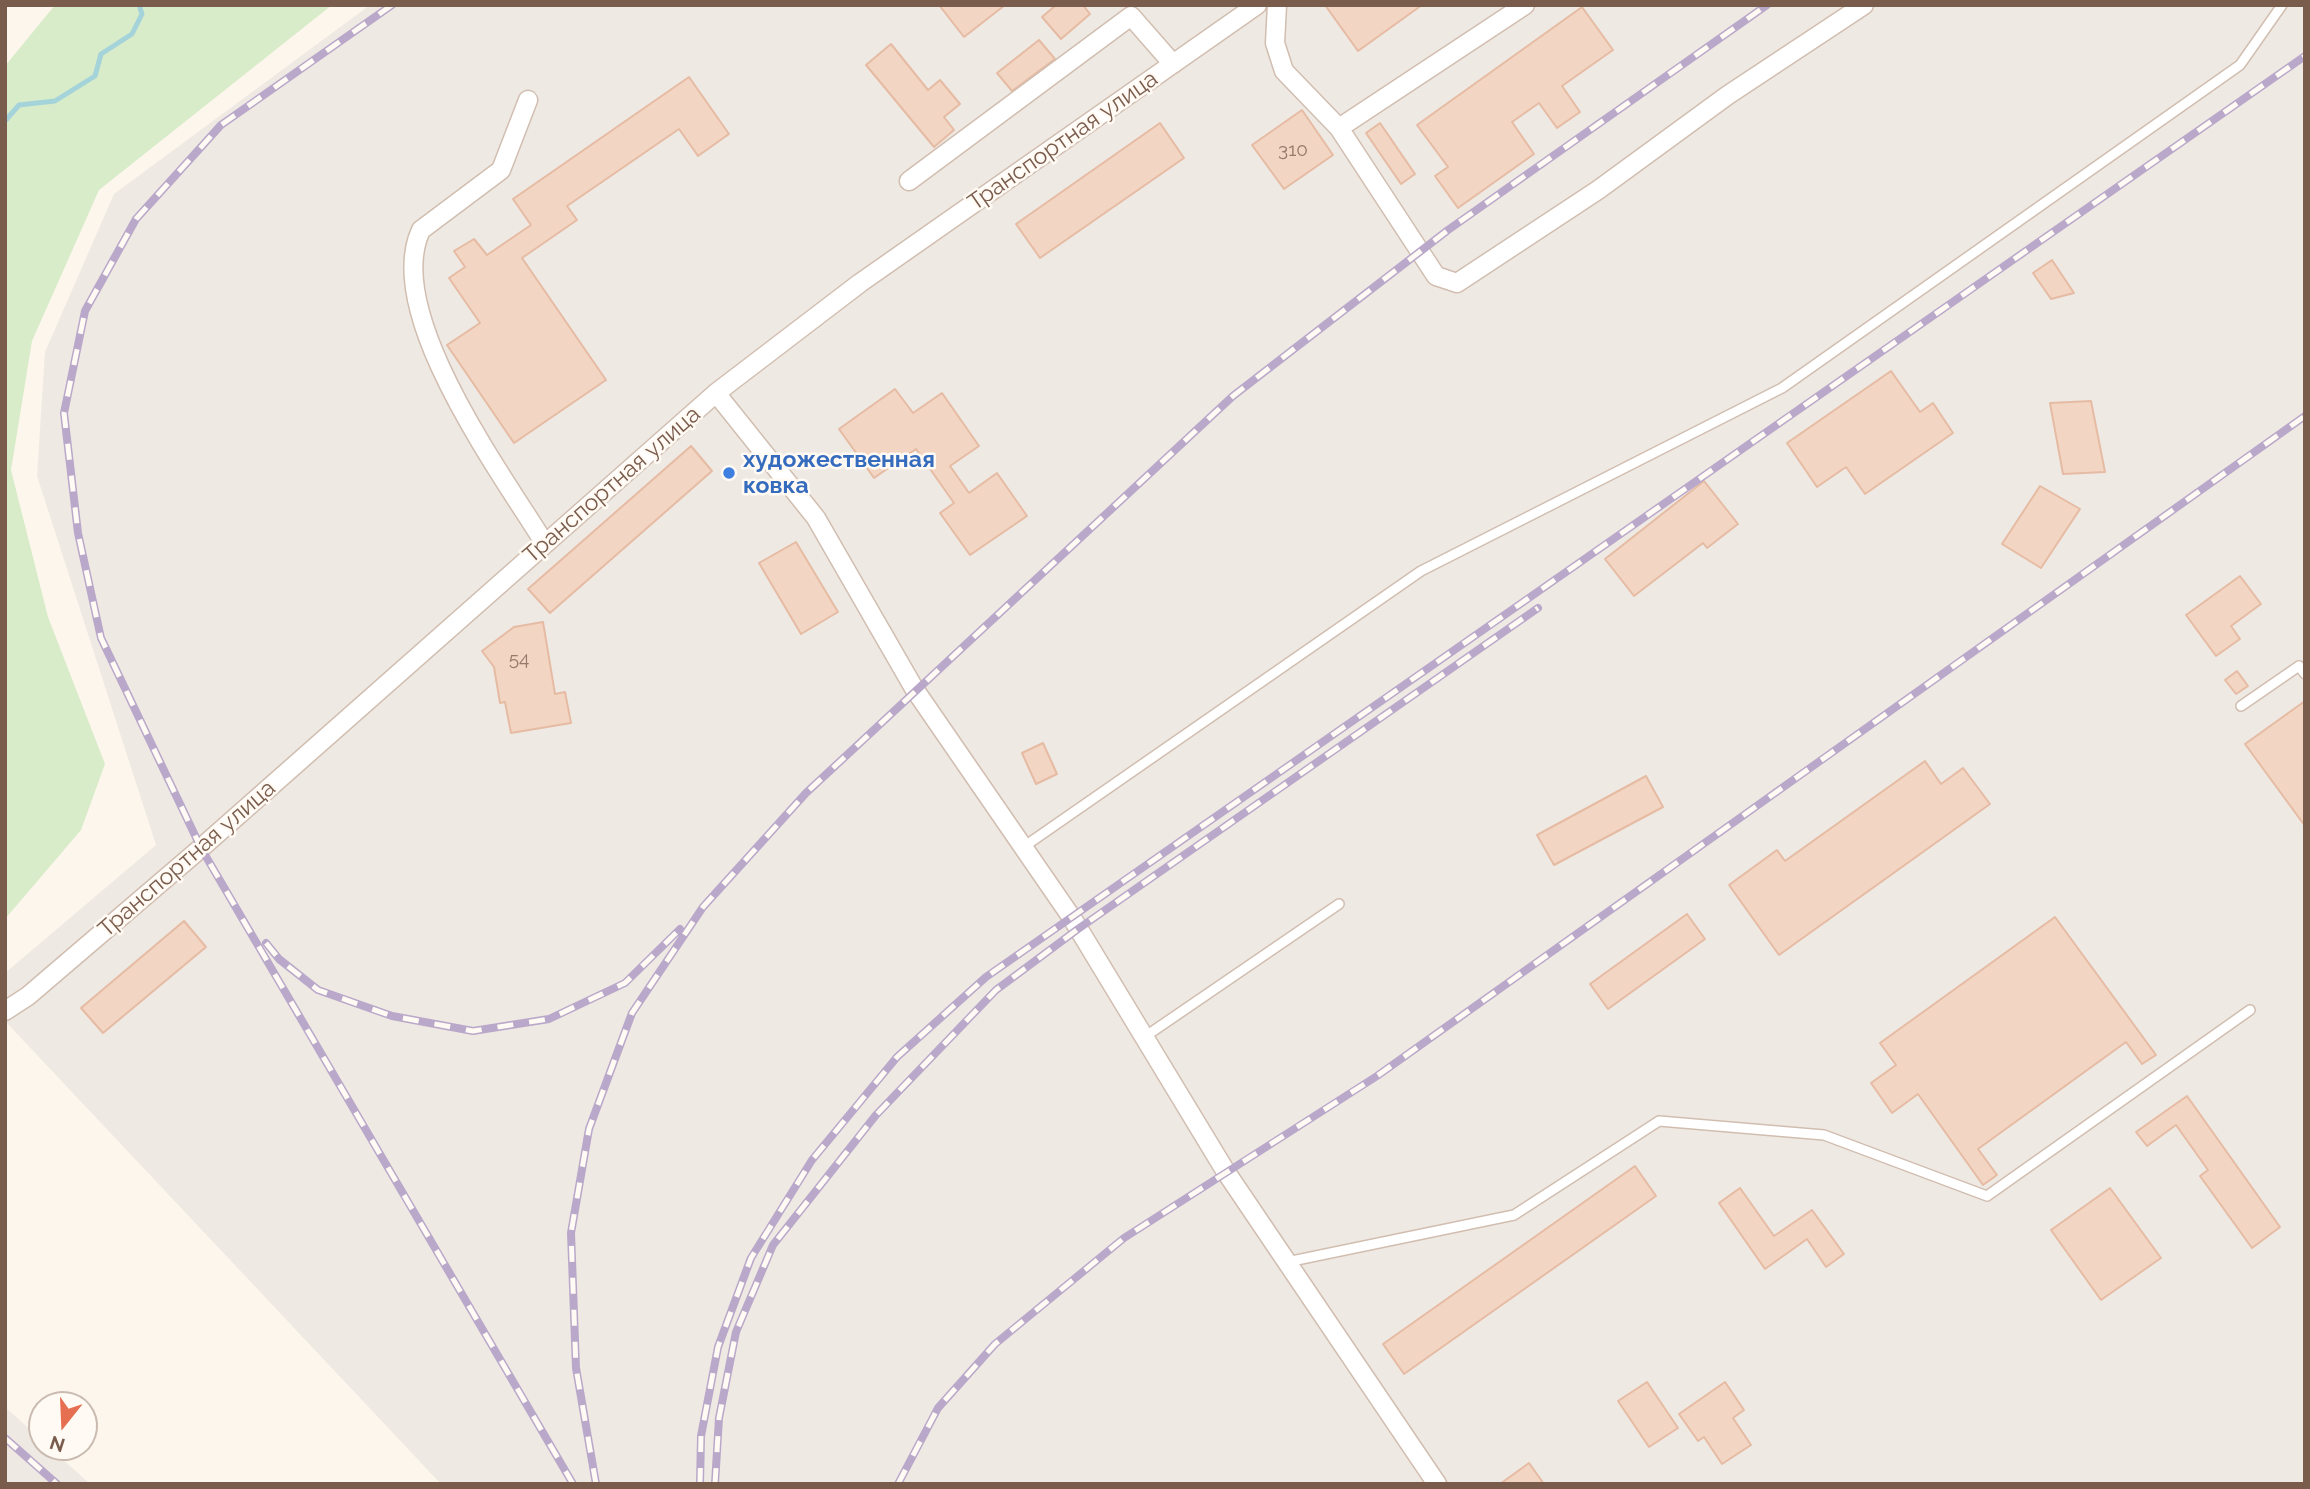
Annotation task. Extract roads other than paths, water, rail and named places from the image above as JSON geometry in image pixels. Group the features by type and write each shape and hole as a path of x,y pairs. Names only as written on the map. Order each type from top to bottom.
{"street":[{"name":"Транспортная улица","path":"5,1011 28,996 201,848 716,393 860,283 1257,5"},
{"path":"1277,5 1275,43 1284,71 1339,128 1436,276 1457,283 1598,190 1728,95 1864,5"},
{"path":"1339,128 1525,5"},
{"path":"909,181 1131,16 1173,64"},
{"path":"528,100 501,170 421,230 414,245 412,263 415,295 447,383 545,544"},
{"path":"716,393 816,518 915,690 1072,918 1226,1172 1437,1484"}],"lane":[{"path":"1022,848 1420,571 1782,388 2240,65 2282,5"},
{"path":"2241,706 2299,666 2305,674"},
{"path":"1143,1038 1339,904"},
{"path":"1287,1262 1514,1215 1659,1121 1824,1135 1987,1196 2250,1010"}],"waterway":[{"path":"5,121 19,105 55,101 95,76 101,54 132,34 142,14 139,5"}],"railway":[{"path":"392,5 221,125 136,219 85,311 64,413 78,533 101,638 201,848 573,1484"},
{"path":"596,1484 576,1368 571,1233 589,1129 632,1013 703,907 806,793 1233,396 1448,230 1767,5"},
{"path":"700,1484 701,1436 718,1347 751,1258 812,1160 897,1057 986,977 2305,56"},
{"path":"898,1484 938,1408 995,1344 1124,1238 1377,1076 2305,416"},
{"path":"715,1484 719,1418 736,1332 773,1245 876,1115 996,990 1078,929 1538,608"},
{"path":"266,943 279,959 318,990 392,1016 473,1031 549,1019 625,983 680,929"},
{"path":"5,1438 57,1484"}],"place":[{"name":"художественная ковка","path":"729,473"}]}
